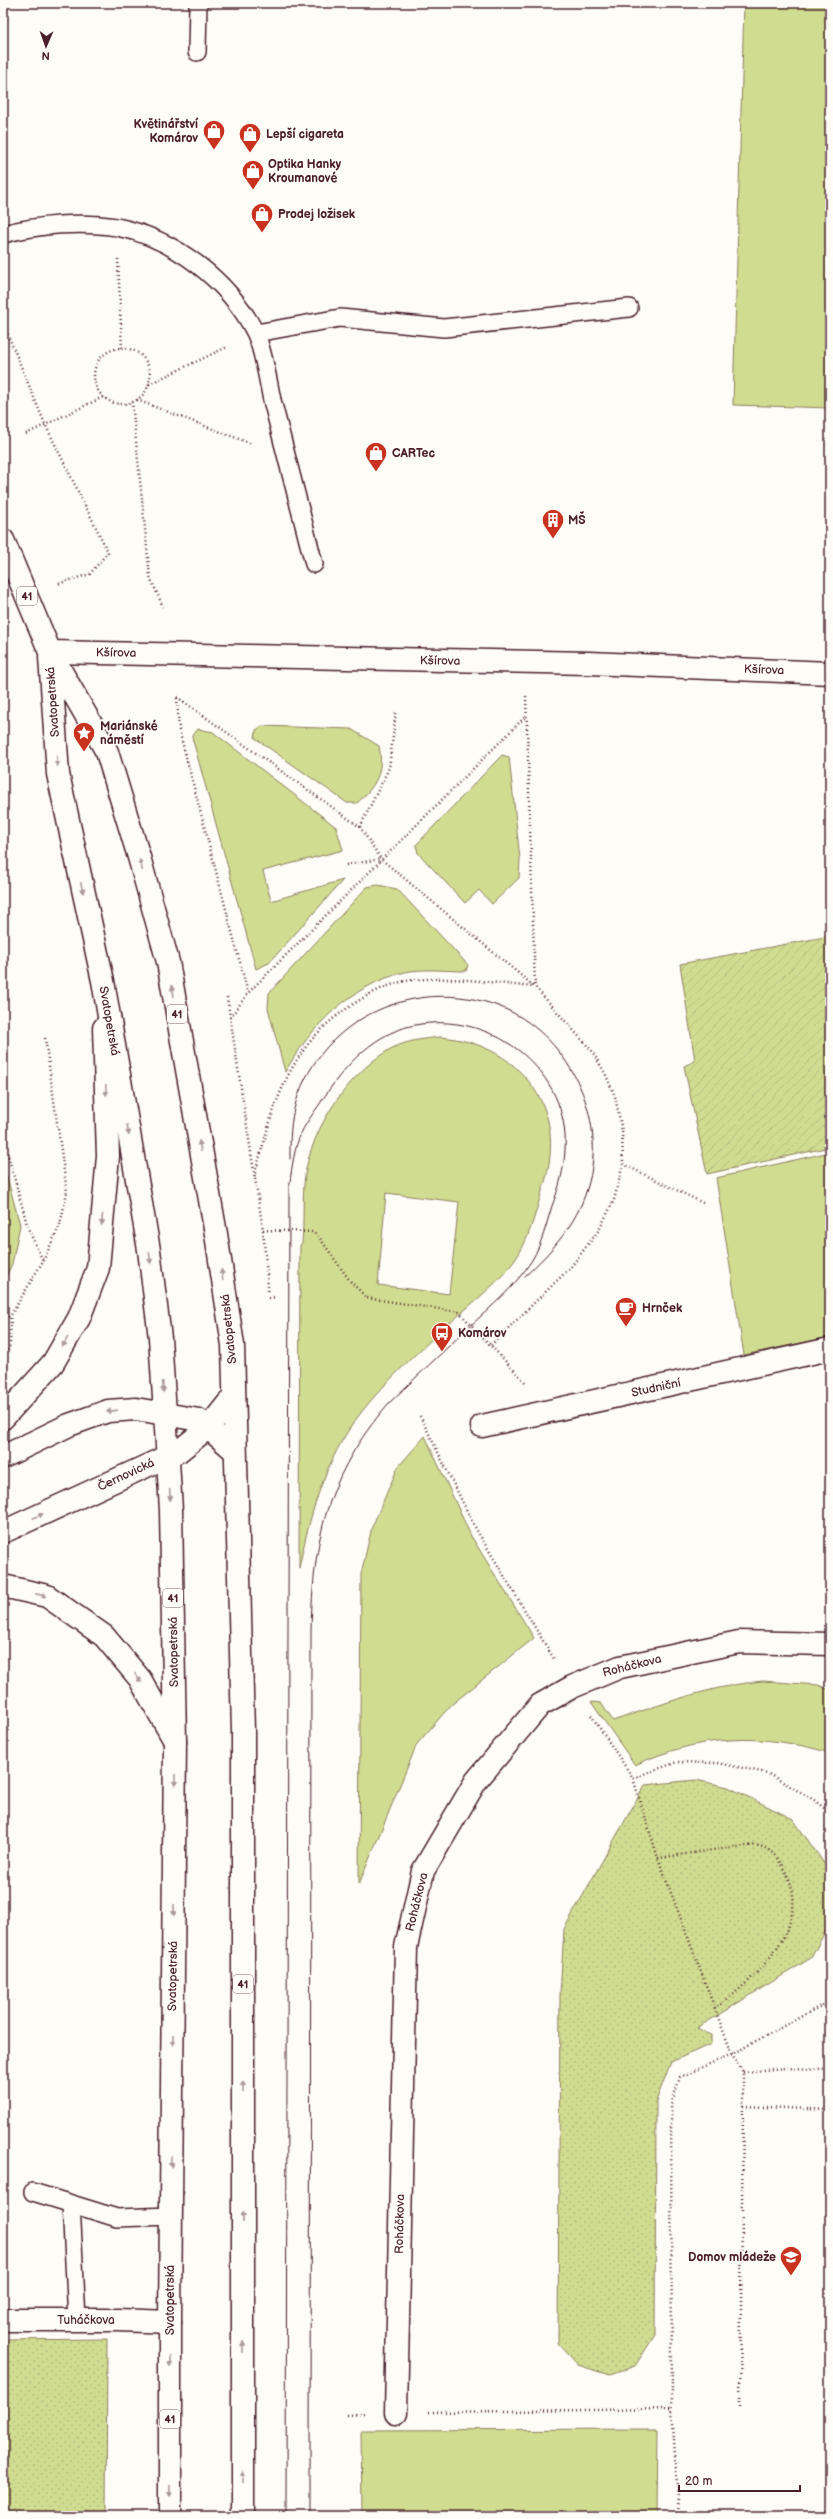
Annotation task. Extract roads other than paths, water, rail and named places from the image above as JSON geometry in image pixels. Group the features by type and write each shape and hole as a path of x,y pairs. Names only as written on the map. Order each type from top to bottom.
{"main road":[{"name":"41","path":"3,540 50,652"},
{"name":"Kšírova","path":"50,652 589,663 830,673"},
{"name":"Svatopetrská","path":"50,652 58,774 102,981 149,1250 160,1338 165,1412 171,1510 175,1741 170,2322 170,2516"},
{"name":"Svatopetrská","path":"50,652 107,752 139,857 168,962 216,1234 233,1346 233,1397 243,1731 243,2516"},
{"path":"3,1418 52,1363 79,1318 98,1268 108,1156 102,981"},
{"name":"Studniční","path":"482,1426 830,1349"},
{"name":"Černovická","path":"3,1532 178,1451 209,1427 233,1397"},
{"path":"3,1457 69,1425 108,1411 136,1409 165,1412 199,1420 209,1427 235,1451"},
{"path":"3,1586 48,1596 104,1636 140,1679 175,1741"},
{"name":"Roháčkova","path":"396,2413 406,1947 423,1871 476,1781 540,1705 572,1687 620,1667 739,1642 830,1644"},
{"name":"Tuháčkova","path":"3,2320 170,2322"}],"lane":[{"path":"197,52 198,3"},
{"path":"3,234 24,229 60,224 117,227 154,239 190,259 231,294 256,333 314,564"},
{"path":"256,333 340,318 444,328 629,308"},
{"path":"33,2192 117,2218 171,2216"},
{"path":"71,2204 77,2320"}],"tram line":[{"path":"290,1159 291,1130 294,1109 309,1072 327,1047 350,1026 376,1011 405,1001 436,996 467,998 498,1006 523,1018 544,1036 563,1057 577,1081 587,1107 592,1134 593,1162 587,1189 570,1226 554,1247 525,1276"},
{"path":"286,2516 289,1191 291,1171 301,1133 340,1075 362,1052 375,1042 404,1028 421,1024 449,1023 475,1028 500,1038 523,1054 541,1073 555,1096 563,1122 565,1150 557,1192 541,1240 532,1260 503,1296 388,1404 367,1431 337,1483 327,1510 320,1537 312,1597 311,1631 310,2516"}],"place":[{"name":"Květinářství Komárov","path":"214,150"},
{"name":"Lepší cigareta","path":"250,154"},
{"name":"Optika Hanky Kroumanové","path":"253,190"},
{"name":"Prodej ložisek","path":"262,234"},
{"name":"CARTec","path":"376,472"},
{"name":"MŠ","path":"553,540"},
{"name":"Mariánské náměstí","path":"84,752"},
{"name":"Hrnček","path":"626,1328"},
{"name":"Komárov","path":"442,1352"},
{"name":"Domov mládeže","path":"791,2276"}]}
